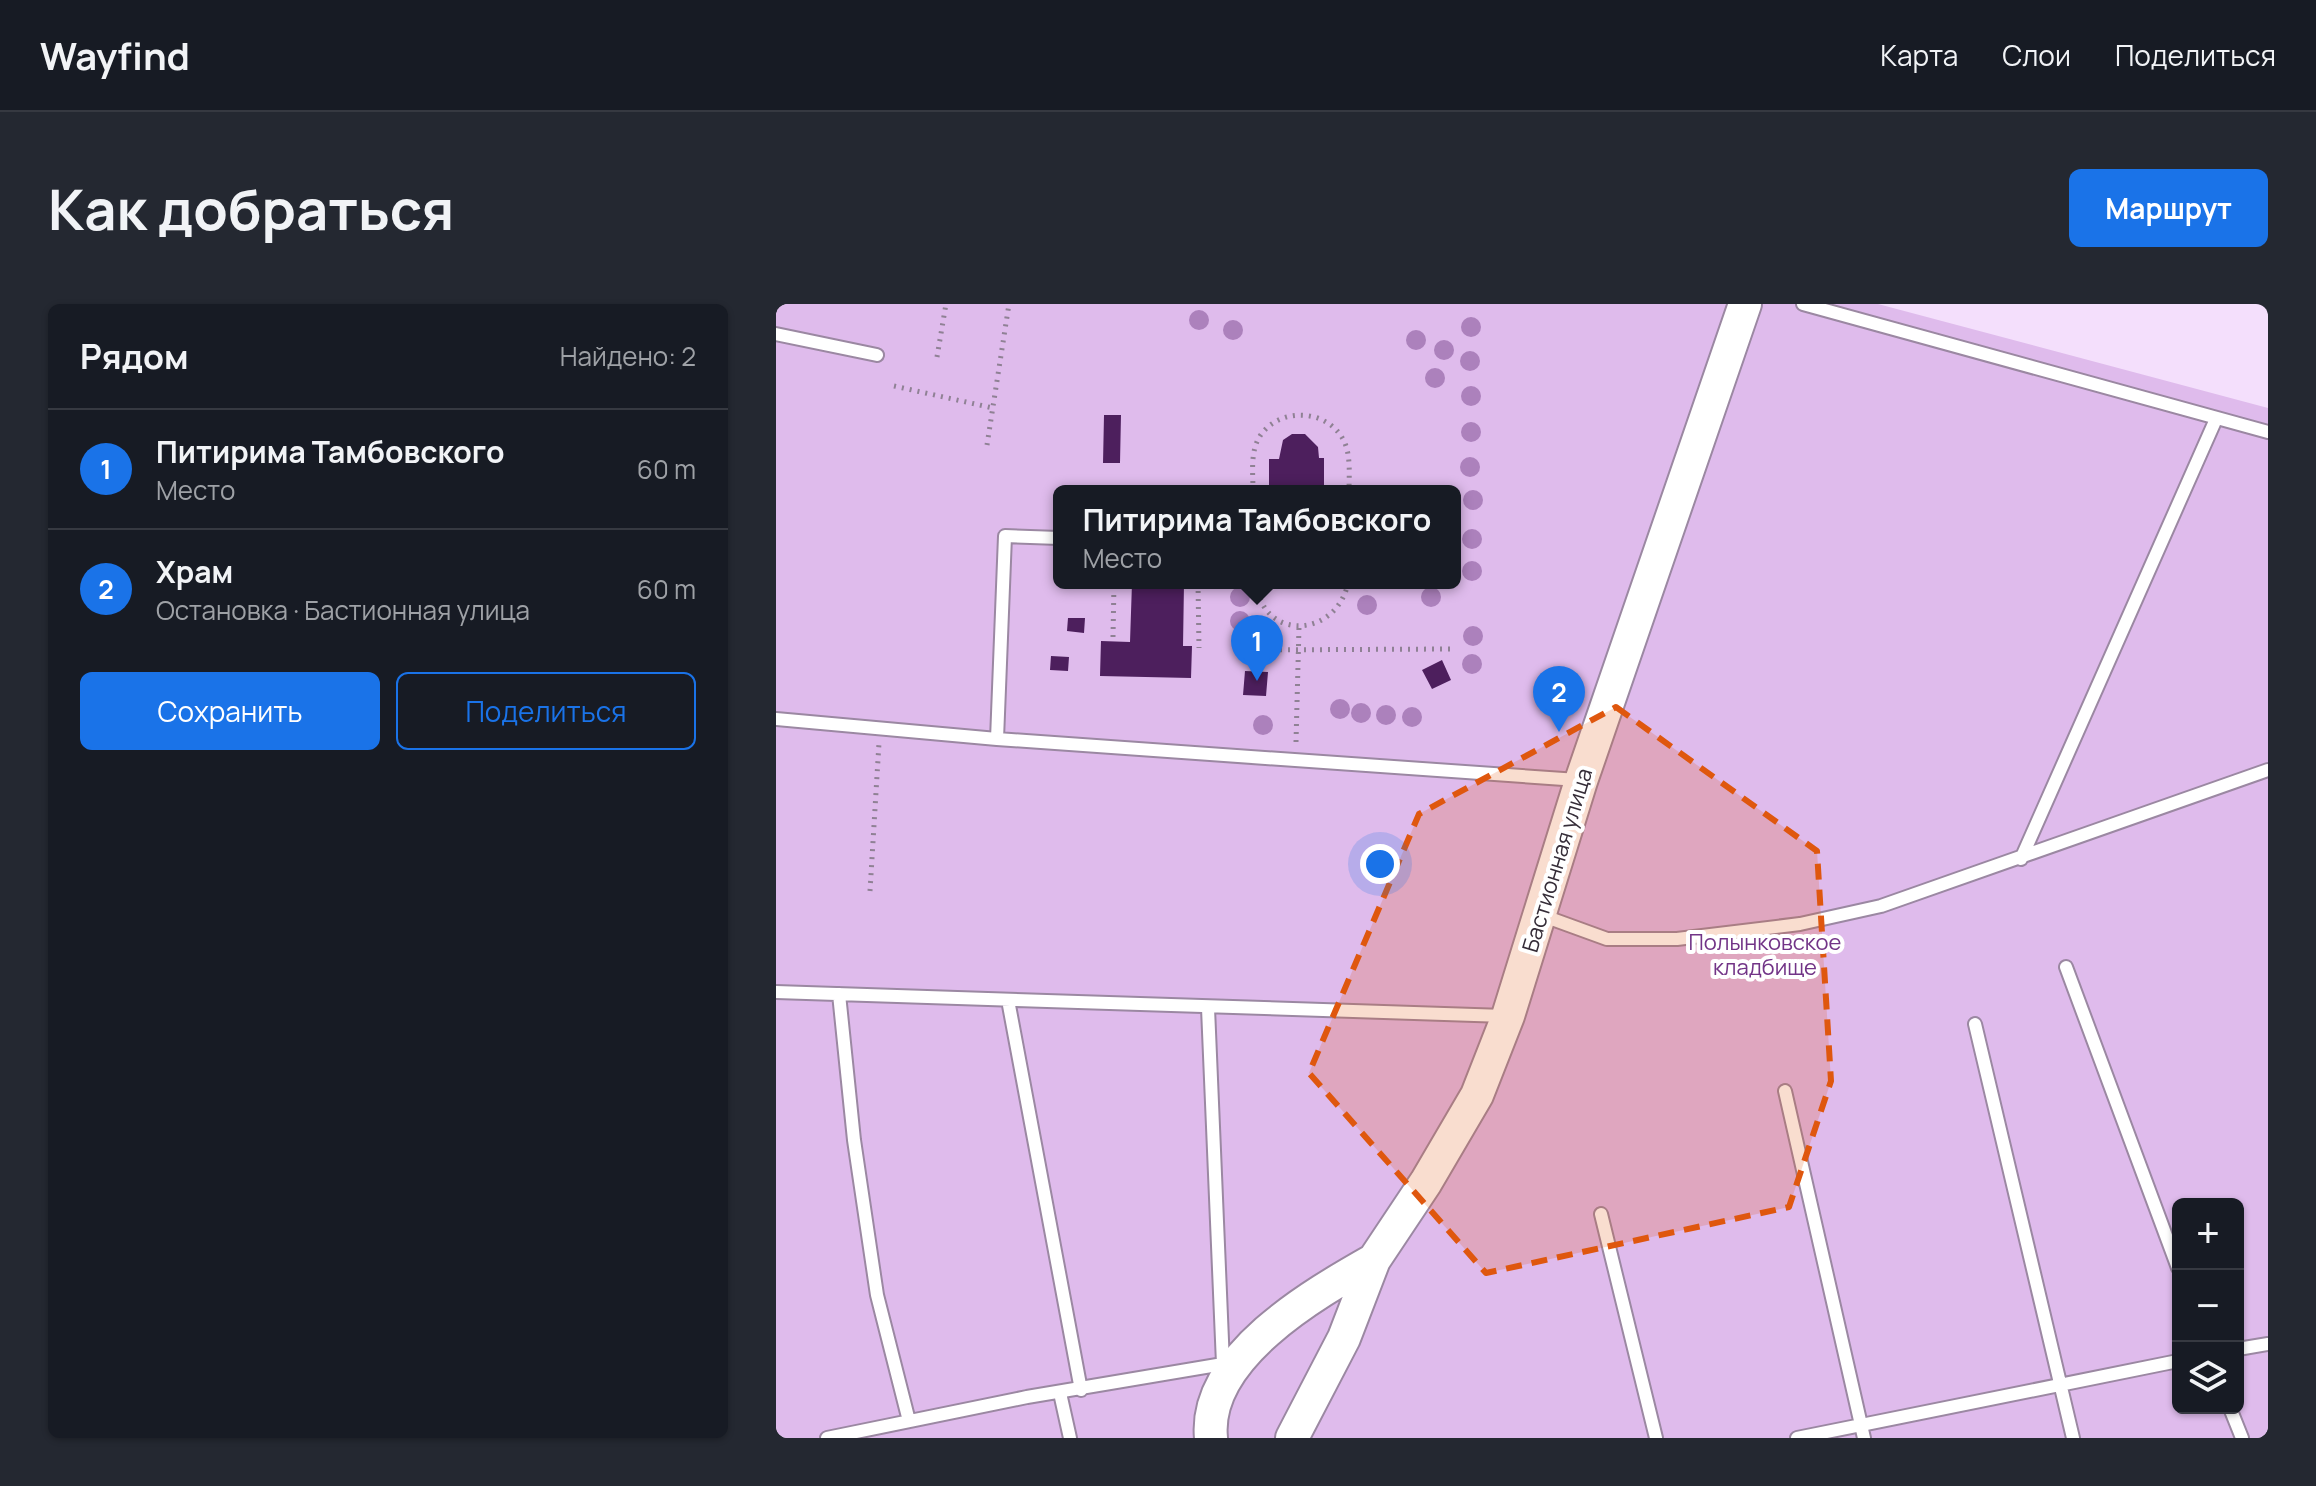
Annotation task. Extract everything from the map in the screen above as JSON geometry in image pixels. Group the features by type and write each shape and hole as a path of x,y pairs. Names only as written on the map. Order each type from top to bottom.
{"street":[{"name":"Бастионная улица","path":"1292,1438 1338,1351 1374,1260 1426,1182 1477,1095 1508,1016 1581,781 1745,304"},
{"name":"Бастионная улица","path":"1211,1438 1212,1413 1230,1363 1261,1336 1374,1260"}],"lane":[{"path":"1803,304 2268,432"},
{"path":"776,334 877,355"},
{"path":"2021,859 2216,419"},
{"path":"997,739 1005,536 1053,538"},
{"path":"776,719 880,730 1581,781"},
{"path":"1541,915 1607,939 1677,939 1747,932 1881,906 2268,770"},
{"path":"2066,967 2172,1252"},
{"path":"776,992 1508,1016"},
{"path":"839,994 854,1140 877,1295 909,1421"},
{"path":"1008,1000 1081,1390"},
{"path":"827,1438 1230,1363 1208,1008"},
{"path":"1975,1024 2073,1438"},
{"path":"1785,1091 1862,1431"},
{"path":"1601,1214 1656,1438"},
{"path":"2244,1348 2268,1344"},
{"path":"1797,1438 1862,1431 2172,1362"},
{"path":"1060,1393 1070,1438"},
{"path":"2232,1414 2242,1438"}],"path":[{"path":"937,357 946,304"},
{"path":"987,445 1009,304"},
{"path":"894,386 993,408"},
{"path":"1253,485 1254,449 1261,434 1281,419 1305,414 1328,423 1344,442 1349,458 1349,485"},
{"path":"1113,637 1114,589"},
{"path":"1198,589 1199,648"},
{"path":"1258,589 1262,604 1272,615 1299,627 1317,624 1334,615 1345,599 1347,589"},
{"path":"1296,759 1299,627"},
{"path":"1248,650 1451,649"},
{"path":"870,891 880,730"}],"highlighted area":[{"path":"1616,707 1817,851 1831,1081 1789,1207 1486,1273 1309,1073 1419,814"}],"green space":[{"name":"Полынковское кладбище","path":"776,304 1878,304 2268,408 2268,1438 776,1438"}],"building":[{"path":"1104,415 1121,415 1120,463 1103,463"},
{"path":"1292,434 1305,434 1318,447 1319,458 1324,458 1324,485 1269,485 1269,459 1279,459 1283,440"},
{"path":"1132,589 1184,589 1183,646 1192,646 1191,678 1100,676 1101,641 1130,642"},
{"path":"1068,618 1085,618 1084,633 1067,631"},
{"path":"1051,656 1069,657 1068,671 1050,670"},
{"path":"1442,660 1451,680 1432,689 1422,670"},
{"path":"1245,671 1268,672 1266,696 1243,695"}],"place":[{"name":"Питирима Тамбовского","path":"1257,681"},
{"name":"Храм","path":"1559,732"}]}
